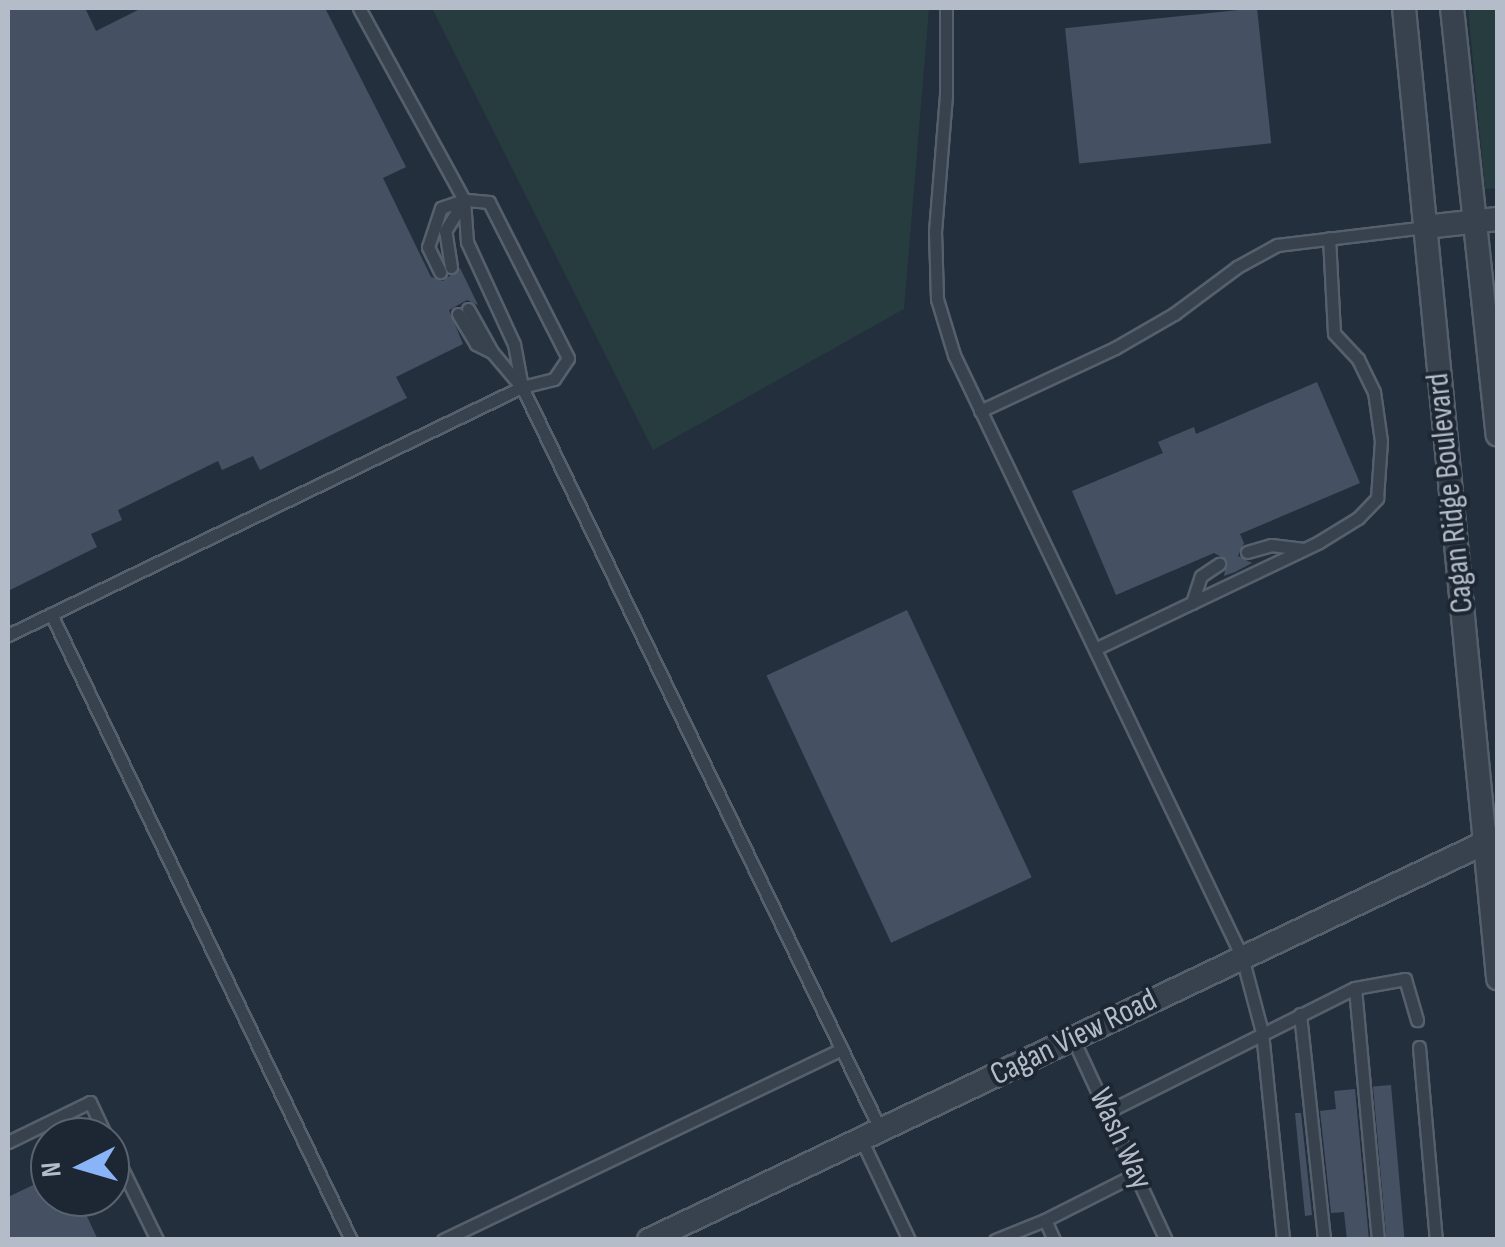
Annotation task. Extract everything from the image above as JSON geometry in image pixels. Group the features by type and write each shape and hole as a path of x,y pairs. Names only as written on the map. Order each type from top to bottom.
{"street":[{"name":"Cagan Ridge Boulevard","path":"1404,8 1491,839 1498,978"},
{"name":"Cagan Ridge Boulevard","path":"1452,8 1486,220 1498,434"},
{"path":"1425,228 1486,220"},
{"name":"Cagan View Road","path":"649,1240 1491,839"}],"lane":[{"path":"359,8 464,200 467,242 514,344 522,387"},
{"path":"946,8 946,95 935,231 937,299 954,355 1242,957 1262,1032 1283,1240"},
{"path":"8,634 522,387 554,379 568,358 489,202 464,200 441,208 428,247 445,270"},
{"path":"980,411 1116,348 1174,314 1236,266 1277,245 1425,228"},
{"path":"1095,648 1304,549 1358,518 1377,498 1381,480 1374,392 1358,359 1334,333 1329,238"},
{"path":"463,311 476,344 492,352 522,387 842,1049 907,1236 892,1240"},
{"path":"1248,552 1271,545 1304,549"},
{"path":"1192,602 1201,576 1219,564"},
{"path":"50,614 351,1240"},
{"path":"1107,1112 1355,988 1405,979 1416,1020"},
{"path":"1355,988 1378,1240"},
{"path":"1300,1014 1324,1240"},
{"name":"Wash Way","path":"1073,1039 1166,1240"},
{"path":"1419,1047 1436,1240"},
{"path":"443,1240 842,1049"},
{"path":"59,1117 90,1102 97,1117"},
{"path":"995,1240 1045,1220 1136,1174"},
{"path":"130,1186 156,1240"},
{"path":"1045,1220 1054,1240"}],"green space":[{"path":"432,8 929,8 904,309 653,450"},
{"path":"1468,8 1497,8 1497,188 1485,189"}],"building":[{"path":"8,8 85,8 96,31 142,8 325,8 406,167 383,178 431,277 443,281 460,268 478,305 467,300 449,310 463,344 396,377 407,398 260,470 253,456 222,470 218,461 118,510 122,520 91,534 97,547 8,591"},
{"path":"1257,8 1271,143 1079,163 1065,28"},
{"path":"1317,382 1360,483 1240,534 1244,543 1238,556 1252,563 1235,572 1224,576 1227,560 1214,553 1116,595 1072,491 1163,453 1158,442 1194,427 1196,434"},
{"path":"907,610 1032,877 891,943 767,676"},
{"path":"1391,1085 1405,1240 1386,1240 1373,1087"},
{"path":"1355,1089 1369,1240 1347,1240 1344,1212 1331,1213 1320,1111 1336,1109 1334,1091"},
{"path":"1295,1113 1301,1113 1312,1215 1305,1216"},
{"path":"30,1187 30,1217 87,1217 98,1240 8,1240 8,1197"}]}
